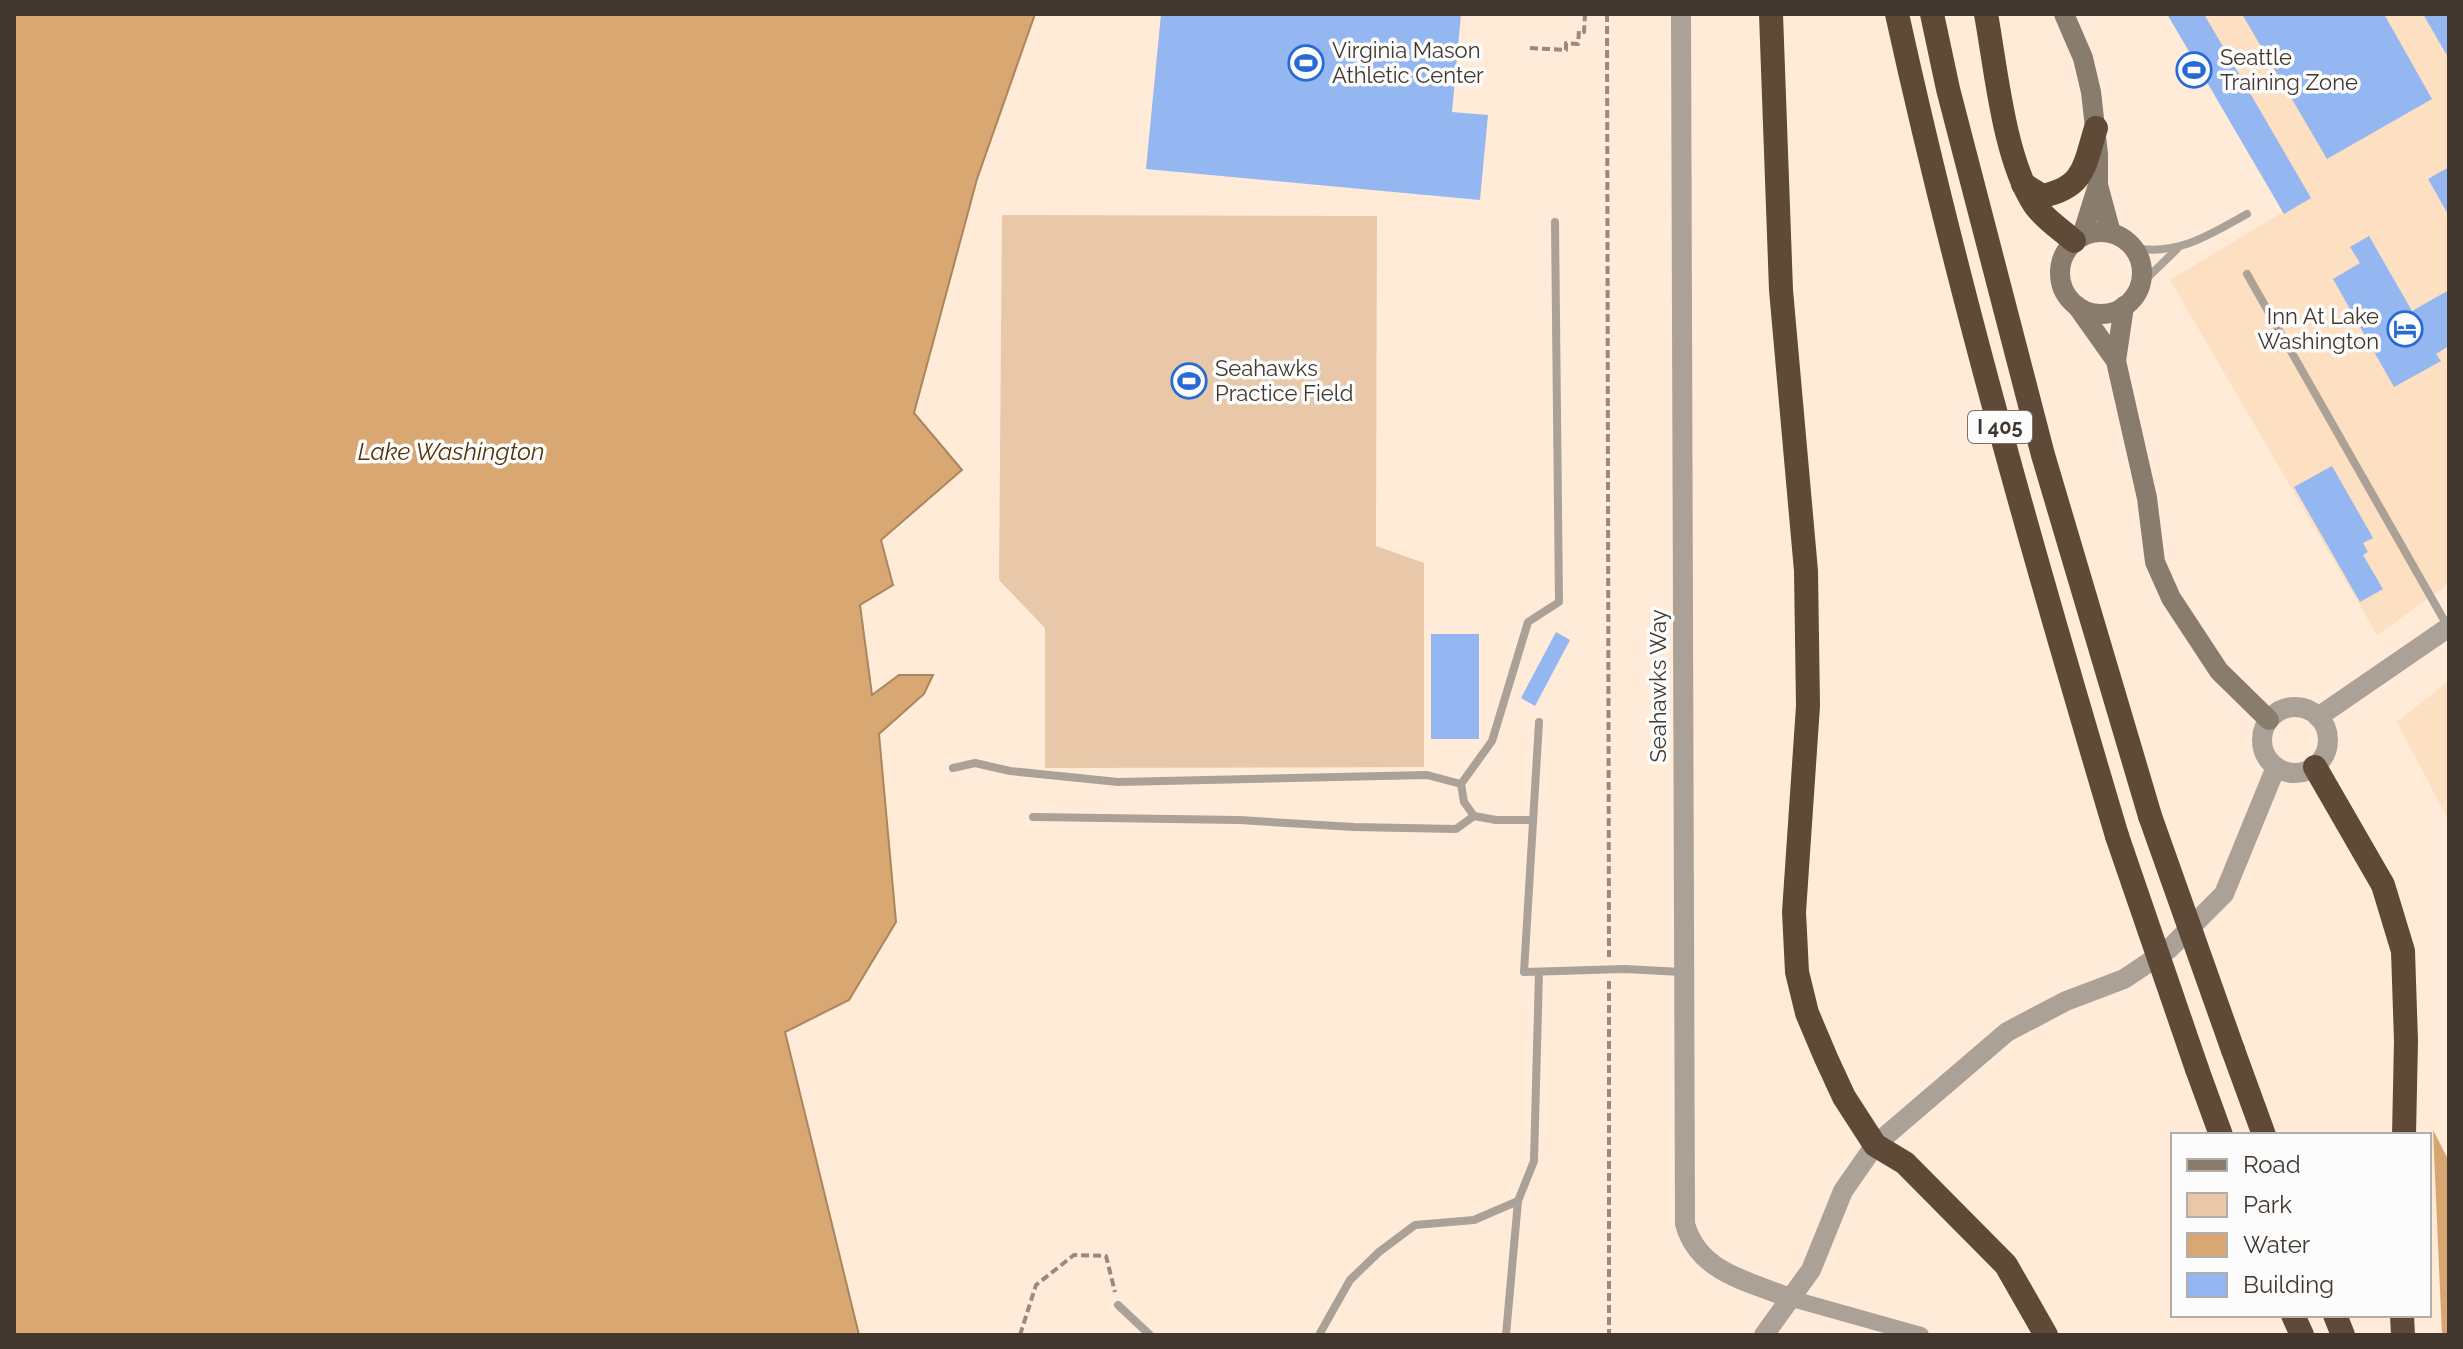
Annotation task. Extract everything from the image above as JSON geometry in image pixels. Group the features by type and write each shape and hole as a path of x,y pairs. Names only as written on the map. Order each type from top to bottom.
{"highway":[{"path":"1771,14 1781,290 1806,571 1808,706 1794,912 1797,972 1807,1013 1826,1058 1844,1097 1875,1145 1905,1163 2006,1265 2046,1335"},
{"name":"I 405","path":"1897,14 1983,364 2043,587 2117,836 2220,1133"},
{"name":"I 405","path":"1932,14 2043,455 2150,816 2263,1133"},
{"path":"1986,14 2014,160 2023,184 2036,207 2078,239"},
{"path":"2023,184 2042,196 2064,191 2081,175 2096,128"},
{"path":"2315,767 2383,885 2403,951 2406,1041 2404,1133"}],"main road":[{"path":"2064,14 2083,58 2096,128 2098,185 2111,233"},
{"path":"2078,239 2098,185"},
{"path":"2116,361 2068,298 2060,274 2066,251 2078,239 2092,233 2111,233 2124,239 2134,248 2140,260 2142,273 2139,286 2124,306 2116,361 2147,498 2155,562 2165,586 2219,671 2269,720"},
{"path":"2077,306 2101,314 2124,306"}],"street":[{"name":"Seahawks Way","path":"1681,14 1683,1206 1690,1241 1697,1252 1716,1268 1789,1298"},
{"path":"2318,717 2448,627"},
{"path":"2288,709 2309,711 2318,717 2328,737 2327,748 2315,767 2295,773 2276,767 2269,759 2262,740 2269,720 2288,709"},
{"path":"1764,1335 1811,1270 1843,1191 1875,1145 2007,1032 2066,1001 2124,979 2169,949 2224,894 2276,767"},
{"path":"1789,1298 1921,1335"}],"lane":[{"path":"2139,286 2178,249 2247,214"},
{"path":"1533,820 1496,820 1474,816 1464,802 1461,784 1492,741 1528,622 1559,602 1555,222"},
{"path":"2134,248 2154,252 2178,249"},
{"path":"2247,274 2448,627"},
{"path":"1539,722 1524,972 1625,969 1682,972"},
{"path":"953,768 975,763 1010,771 1118,782 1427,775 1461,784"},
{"path":"1033,817 1224,820 1456,829 1474,816"},
{"path":"1506,1335 1518,1201 1534,1161 1539,972"},
{"path":"1319,1335 1350,1280 1379,1252 1415,1225 1474,1220 1518,1201"},
{"path":"1118,1305 1150,1335"}],"path":[{"path":"1530,48 1566,50 1566,43 1578,44 1579,31 1584,32 1585,14"},
{"path":"1607,14 1609,957"},
{"path":"1609,981 1609,1335"},
{"path":"1020,1335 1036,1285 1074,1255 1106,1256 1118,1305"}],"shaded area":[{"path":"2168,14 2445,14 2449,21 2449,584 2377,635 2170,280 2283,212"},
{"path":"2449,681 2449,821 2397,722"},
{"path":"2433,1130 2449,1161 2449,1335 2442,1335"}],"green space":[{"name":"Seahawks Practice Field","path":"1002,215 1377,216 1376,546 1424,563 1424,767 1045,768 1045,628 999,580"}],"water":[{"name":"Lake Washington","path":"14,14 1035,14 977,179 914,413 962,470 881,540 893,585 860,605 872,695 899,675 933,675 924,694 879,734 896,922 849,1000 785,1032 859,1335 14,1335"}],"building":[{"name":"Virginia Mason Athletic Center","path":"1161,14 1461,14 1452,112 1488,115 1480,200 1146,169"},
{"path":"2167,14 2204,14 2311,198 2284,214"},
{"path":"2242,14 2384,14 2432,99 2327,159"},
{"path":"2423,14 2449,14 2449,59"},
{"path":"2449,167 2449,216 2428,179"},
{"name":"Inn At Lake Washington","path":"2369,236 2412,311 2449,290 2449,346 2436,354 2441,361 2394,387 2333,279 2360,263 2350,247"},
{"path":"2332,466 2373,538 2363,543 2368,552 2363,555 2383,589 2360,602 2294,487"},
{"path":"1556,632 1570,640 1535,706 1521,698"},
{"path":"1431,634 1479,634 1479,739 1431,739"}],"place":[{"name":"Virginia Mason Athletic Center","path":"1306,63"},
{"name":"Seattle Training Zone","path":"2194,70"},
{"name":"Inn At Lake Washington","path":"2405,329"},
{"name":"Seahawks Practice Field","path":"1189,381"}]}
